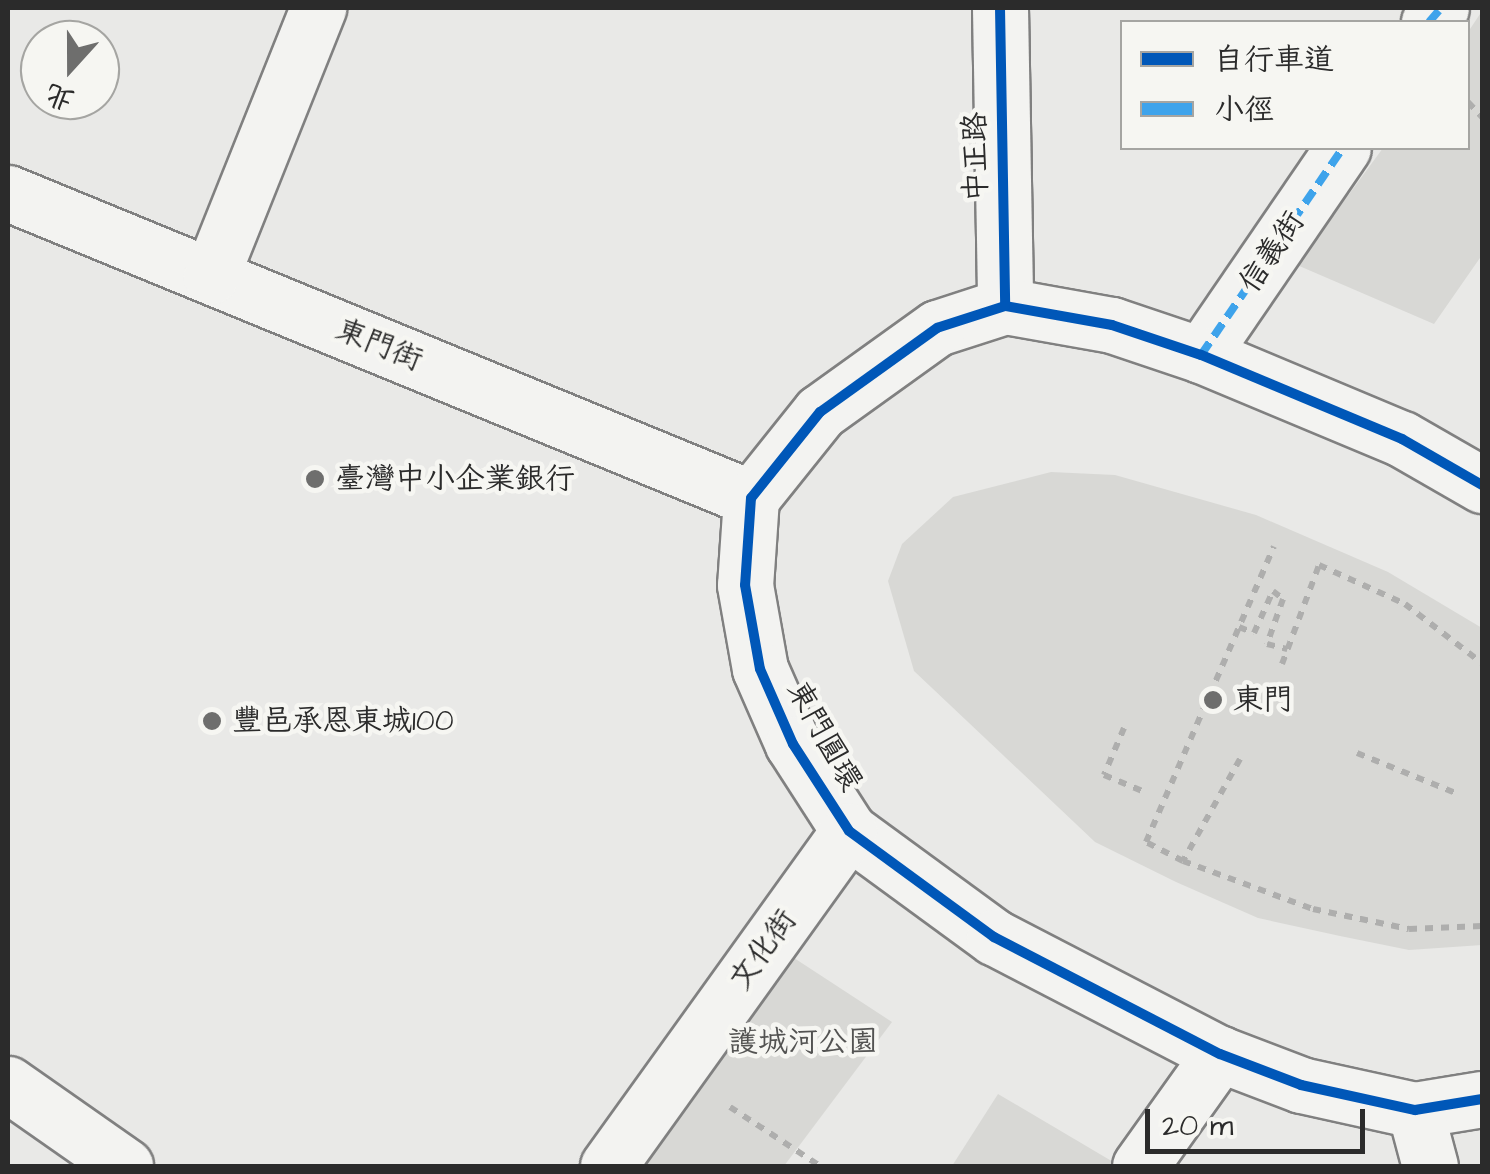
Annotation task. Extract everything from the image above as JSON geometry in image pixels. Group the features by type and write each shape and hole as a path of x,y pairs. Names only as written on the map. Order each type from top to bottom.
{"street":[{"path":"211,276 318,8"},
{"name":"中正路","path":"1000,8 1005,306"},
{"name":"信義街","path":"1201,355 1342,150"},
{"name":"東門街","path":"8,193 751,498"},
{"path":"751,498 820,412 878,364 937,328 1005,306 1112,325 1201,355 1402,439 1482,485"},
{"name":"東門圓環","path":"751,498 745,585 760,669 793,744 849,831 994,937 1220,1054 1301,1085 1415,1110 1482,1099"},
{"name":"文化街","path":"608,1166 849,831"},
{"path":"1140,1166 1220,1054"},
{"path":"8,1084 126,1166"},
{"path":"1415,1110 1430,1166"}],"path":[{"path":"1274,546 1146,842 1183,861 1313,908 1409,928 1482,926"},
{"path":"1282,664 1319,566 1405,604 1482,663"},
{"path":"1240,626 1254,633 1273,591 1284,599 1268,644 1287,649"},
{"path":"1124,728 1104,775 1147,792"},
{"path":"1357,753 1458,794"},
{"path":"1183,861 1240,759"},
{"path":"763,1131 820,1166"}],"green space":[{"path":"1482,11 1482,255 1434,324 1297,265 1382,150 1470,150 1470,29"},
{"name":"東門","path":"1051,472 1115,475 1256,515 1388,572 1482,628 1482,945 1409,950 1340,936 1258,918 1176,882 1095,842 914,671 888,581 902,544 953,497"},
{"name":"護城河公園","path":"791,956 892,1022 784,1166 644,1166"},
{"path":"998,1094 1120,1166 952,1166"}],"marked path":[{"path":"1431,20 1441,8"},
{"path":"1201,355 1342,150"}],"cycle path":[{"path":"1000,8 1005,306"},
{"path":"1482,485 1402,439 1201,355 1112,325 1005,306 937,328 820,412 751,498 745,585 760,669 793,744 849,831 994,937 1220,1054 1301,1085 1415,1110 1482,1099"}],"place":[{"name":"臺灣中小企業銀行","path":"315,479"},
{"name":"東門","path":"1213,700"},
{"name":"豐邑承恩東城100","path":"212,721"}]}
